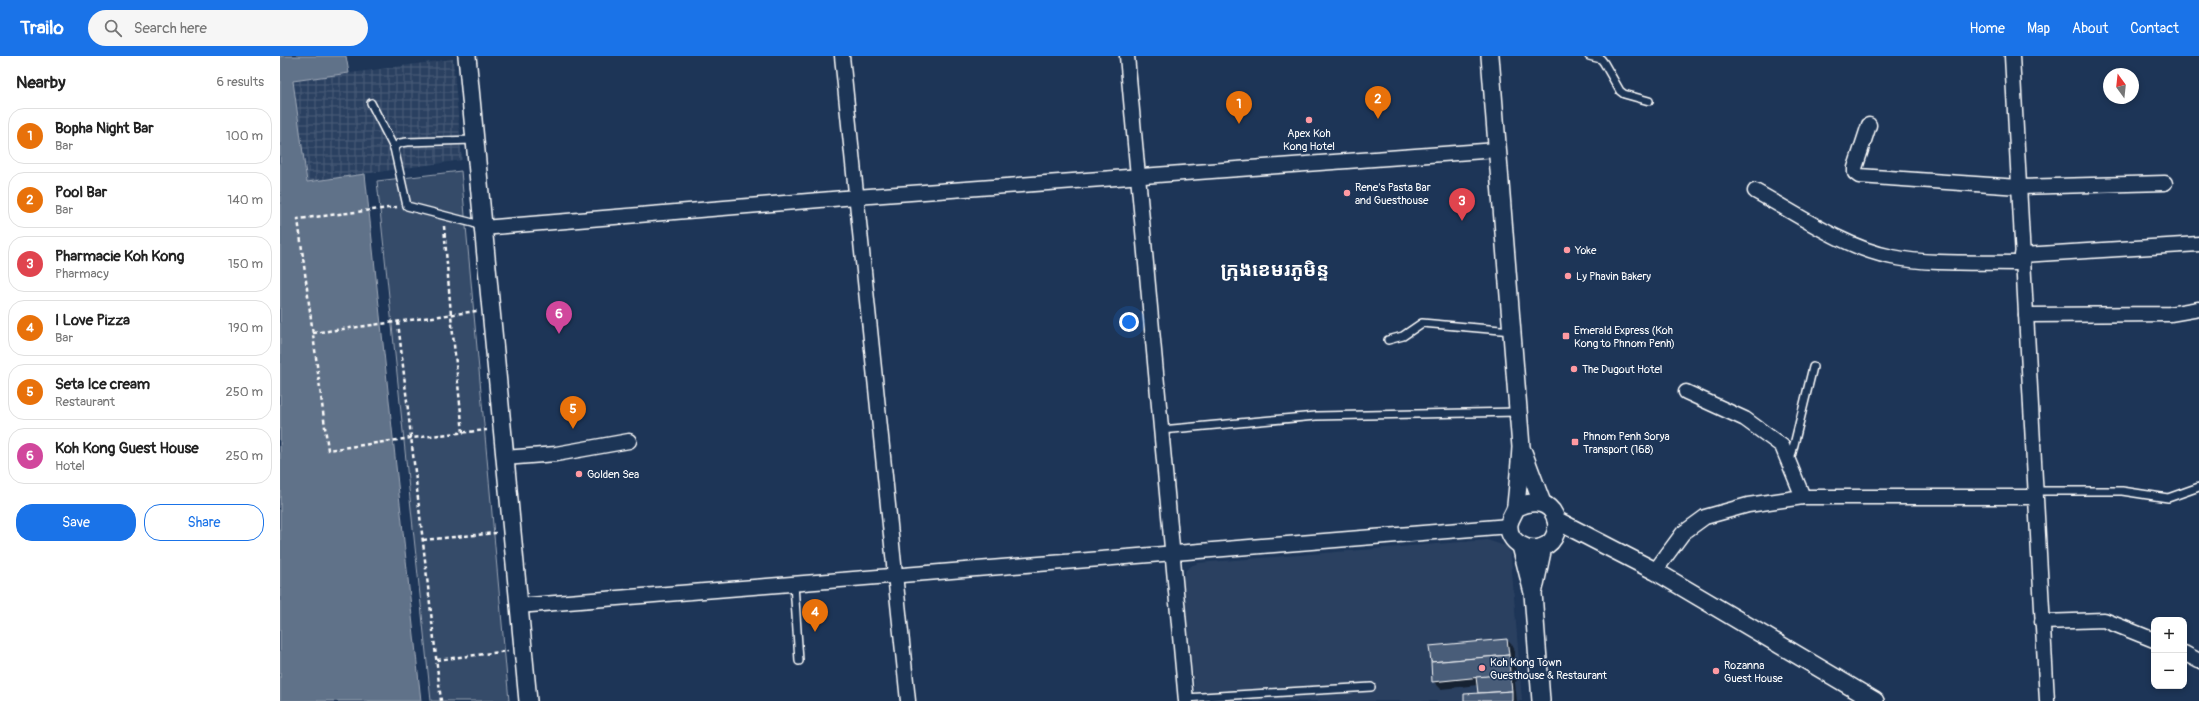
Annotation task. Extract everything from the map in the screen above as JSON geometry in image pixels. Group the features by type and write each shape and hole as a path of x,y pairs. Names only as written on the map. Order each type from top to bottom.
{"street":[{"path":"467,56 528,701"},
{"path":"842,56 894,577 908,701"},
{"path":"1127,56 1185,699"},
{"path":"1490,56 1521,447 1516,508"},
{"path":"2012,56 2042,622 2048,701"},
{"path":"1869,125 1855,168 1855,173 1859,176 2019,187 2165,183"},
{"path":"483,228 856,197 1498,150"},
{"path":"1755,191 1850,244 1891,257 1919,260 2022,259 2199,244"},
{"path":"2026,315 2170,314 2199,309"},
{"path":"1686,392 1745,419 1782,446 1790,461 1803,497"},
{"path":"504,458 556,454 629,441"},
{"path":"1521,447 1542,503"},
{"path":"1655,572 1683,533 1705,517 1748,505 1803,497 2035,494"},
{"path":"1532,593 1548,543 1556,530 1556,520 1549,507 1542,503 1528,501 1516,508 1510,516 1509,526 1510,534 1521,546 1532,593 1541,701"},
{"path":"1556,520 1655,572 1875,701"},
{"path":"518,606 1172,555 1509,526"},
{"path":"1521,546 1532,549 1548,543 1585,534"},
{"path":"2042,622 2104,620 2151,639"},
{"path":"2187,655 2199,661"}],"lane":[{"path":"1590,56 1601,59 1620,91 1624,94 1649,101"},
{"path":"371,103 394,148 407,206 472,223 483,228"},
{"path":"394,148 400,143 407,142 474,140"},
{"path":"1388,340 1403,336 1422,323 1512,331"},
{"path":"1790,461 1814,367"},
{"path":"1161,430 1316,416 1518,412"},
{"path":"2035,494 2122,492 2168,498 2199,487"},
{"path":"794,584 799,661"},
{"path":"1185,699 1371,687"}],"path":[{"path":"407,206 298,219 328,450 411,438 489,430"},
{"path":"444,216 451,315 463,432"},
{"path":"313,333 478,311"},
{"path":"398,322 441,701"},
{"path":"423,540 499,532"},
{"path":"437,660 510,651"}],"shaded area":[{"path":"280,56 346,56 349,73 293,81 307,182 365,174 421,701 280,701"},
{"path":"453,59 462,160 307,182 293,81"},
{"path":"461,171 509,701 431,701 377,181"},
{"path":"1487,540 1505,546 1509,550 1511,558 1522,701 1196,701 1182,583 1186,570 1191,566 1198,563"}],"building":[{"path":"1507,639 1509,655 1431,662 1429,646"},
{"path":"1509,655 1510,674 1432,682 1431,662"},
{"path":"1510,674 1512,691 1478,693 1476,677"},
{"path":"1512,691 1512,701 1464,701 1464,694"}],"place":[{"name":"Pool Bar","path":"1378,119"},
{"name":"Apex Koh Kong Hotel","path":"1309,120"},
{"name":"Bopha Night Bar","path":"1239,124"},
{"name":"Rene's Pasta Bar and Guesthouse","path":"1347,193"},
{"name":"Pharmacie Koh Kong","path":"1462,221"},
{"name":"Yoke","path":"1567,250"},
{"name":"Ly Phavin Bakery","path":"1568,276"},
{"name":"Koh Kong Guest House","path":"559,334"},
{"name":"Emerald Express (Koh Kong to Phnom Penh)","path":"1566,336"},
{"name":"The Dugout Hotel","path":"1574,369"},
{"name":"Seta Ice cream","path":"573,429"},
{"name":"Phnom Penh Sorya Transport (168)","path":"1575,442"},
{"name":"Golden Sea","path":"579,474"},
{"name":"I Love Pizza","path":"815,632"},
{"name":"Koh Kong Town Guesthouse & Restaurant","path":"1482,668"},
{"name":"Rozanna Guest House","path":"1716,671"}],"district":[{"name":"ក្រុងខេមរភូមិន្ទ","path":"1275,270"}]}
